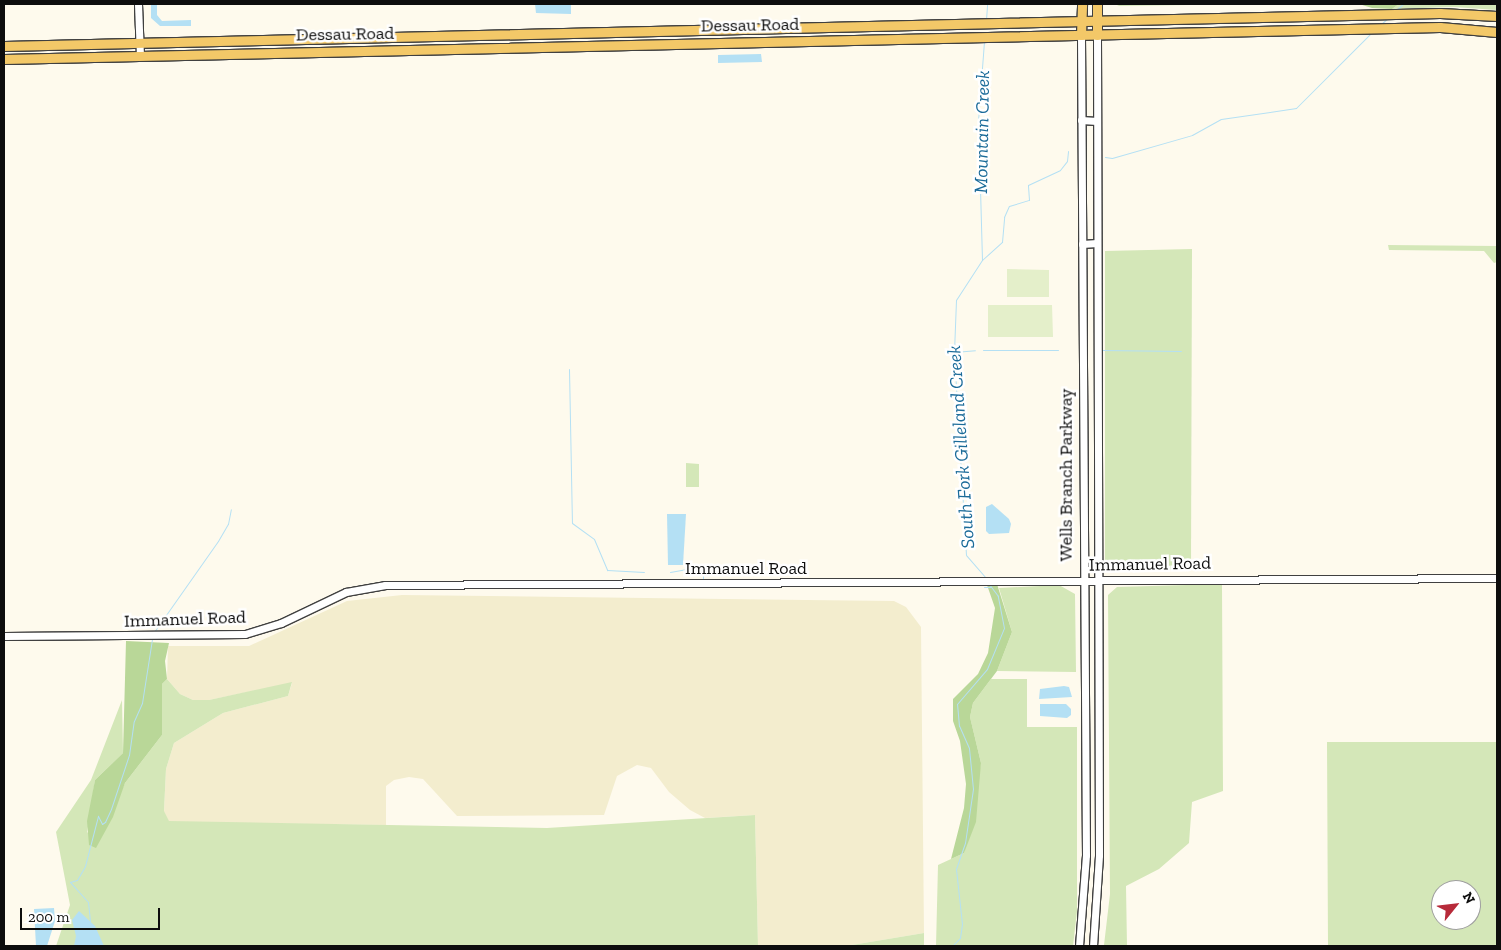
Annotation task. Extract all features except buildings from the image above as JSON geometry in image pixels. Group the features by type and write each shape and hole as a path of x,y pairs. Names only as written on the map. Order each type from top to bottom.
{"main road":[{"name":"Wells Branch Parkway","path":"1081,35 1082,4"},
{"name":"Wells Branch Parkway","path":"1097,4 1097,35"},
{"name":"Dessau Road","path":"4,46 139,41 1440,13 1497,16"},
{"path":"1440,13 1440,28"},
{"name":"Dessau Road","path":"4,59 1362,29 1440,28 1497,32"}],"street":[{"path":"138,4 140,55"},
{"name":"Wells Branch Parkway","path":"1079,946 1086,855 1081,35"},
{"name":"Wells Branch Parkway","path":"1093,946 1099,855 1097,35"},
{"path":"1081,120 1097,121"},
{"path":"1082,244 1097,243"},
{"path":"1082,351 1097,351"},
{"name":"Immanuel Road","path":"4,636 245,634 275,626 346,592 385,585 1497,578"}],"shaded area":[{"path":"402,595 894,601 906,607 921,627 924,933 846,946 758,946 755,815 705,818 690,810 669,792 651,768 637,765 617,776 604,815 457,816 423,779 409,777 394,780 386,786 386,825 169,822 164,812 166,769 174,743 223,713 288,696 292,683 209,700 193,700 180,694 167,679 168,646 249,646 347,601"}],"green space":[{"path":"1115,4 1260,4 1119,6"},
{"path":"1359,4 1399,4 1392,9 1372,8"},
{"path":"1399,4 1497,4 1497,10 1454,7 1392,9"},
{"path":"1388,245 1497,246 1497,262 1494,263 1484,251 1389,250"},
{"path":"1192,249 1191,569 1105,572 1105,251"},
{"path":"1007,269 1049,270 1049,297 1007,297"},
{"path":"988,305 1052,305 1053,337 988,337"},
{"path":"686,463 699,464 699,487 686,487"},
{"path":"997,584 1012,632 997,671 973,703 970,717 981,763 976,822 964,853 951,859 964,808 966,784 960,741 953,721 953,699 978,674 988,653 995,608 987,585"},
{"path":"1222,584 1223,791 1192,802 1189,843 1159,869 1126,886 1127,946 1104,945 1110,894 1108,595 1117,587"},
{"path":"1059,585 1075,594 1076,672 997,671 1012,632 999,588"},
{"path":"126,641 169,643 165,661 167,679 162,684 162,735 125,783 113,817 96,848 89,845 87,821 95,780 123,753"},
{"path":"167,679 180,694 193,700 209,700 292,682 288,696 223,713 174,743 166,769 164,811 169,821 547,828 755,815 758,946 56,946 70,905 56,832 91,780 122,700 123,753 95,780 87,833 119,796 125,783 162,735 162,684"},
{"path":"991,679 1027,679 1027,727 1077,727 1077,911 1073,946 936,946 938,865 964,853 981,763 970,717 973,703"},
{"path":"1327,742 1497,742 1497,946 1328,946"},
{"path":"924,933 924,946 846,946"}],"water":[{"path":"151,4 157,4 157,15 162,21 191,20 191,26 160,26 151,18"},
{"path":"535,4 571,4 571,14 536,13"},
{"path":"761,54 762,62 718,63 718,55"},
{"path":"992,504 1009,519 1011,524 1009,533 989,534 986,531 986,507"},
{"path":"667,514 686,514 683,565 668,565"},
{"path":"1069,687 1072,697 1039,699 1040,689"},
{"path":"1040,704 1066,704 1071,709 1071,715 1067,718 1040,716"},
{"path":"54,908 55,921 47,946 36,946 34,909"},
{"path":"79,911 95,926 104,946 74,946 76,936 72,920"}],"waterway":[{"name":"Mountain Creek","path":"986,20 987,4"},
{"name":"South Fork Gilleland Creek","path":"1396,10 1403,4"},
{"name":"South Fork Gilleland Creek","path":"1381,24 1388,18"},
{"name":"South Fork Gilleland Creek","path":"1105,157 1112,158 1192,135 1221,119 1296,108 1371,33"},
{"name":"Mountain Creek","path":"982,260 978,121 984,42"},
{"name":"South Fork Gilleland Creek","path":"986,578 966,555 954,352 956,300 982,260 1002,242 1004,217 1009,206 1029,200 1028,185 1060,170 1067,161 1068,151"},
{"path":"954,352 975,350"},
{"path":"983,350 1058,350"},
{"path":"1102,350 1181,351"},
{"path":"569,369 572,523 594,539 607,570 644,572"},
{"path":"154,632 218,541 228,524 231,509"},
{"path":"670,572 687,569 703,573 703,578"},
{"name":"South Fork Gilleland Creek","path":"952,946 960,938 962,924 956,869 965,843 973,789 969,748 959,726 957,704 987,669 1004,628 998,596 989,584"},
{"name":"South Fork Gilleland Creek","path":"984,587 991,587"},
{"path":"90,921 88,902 70,882 77,880 85,866 98,816 102,824 105,822 111,809 129,755 134,721 142,703 152,639"}]}
